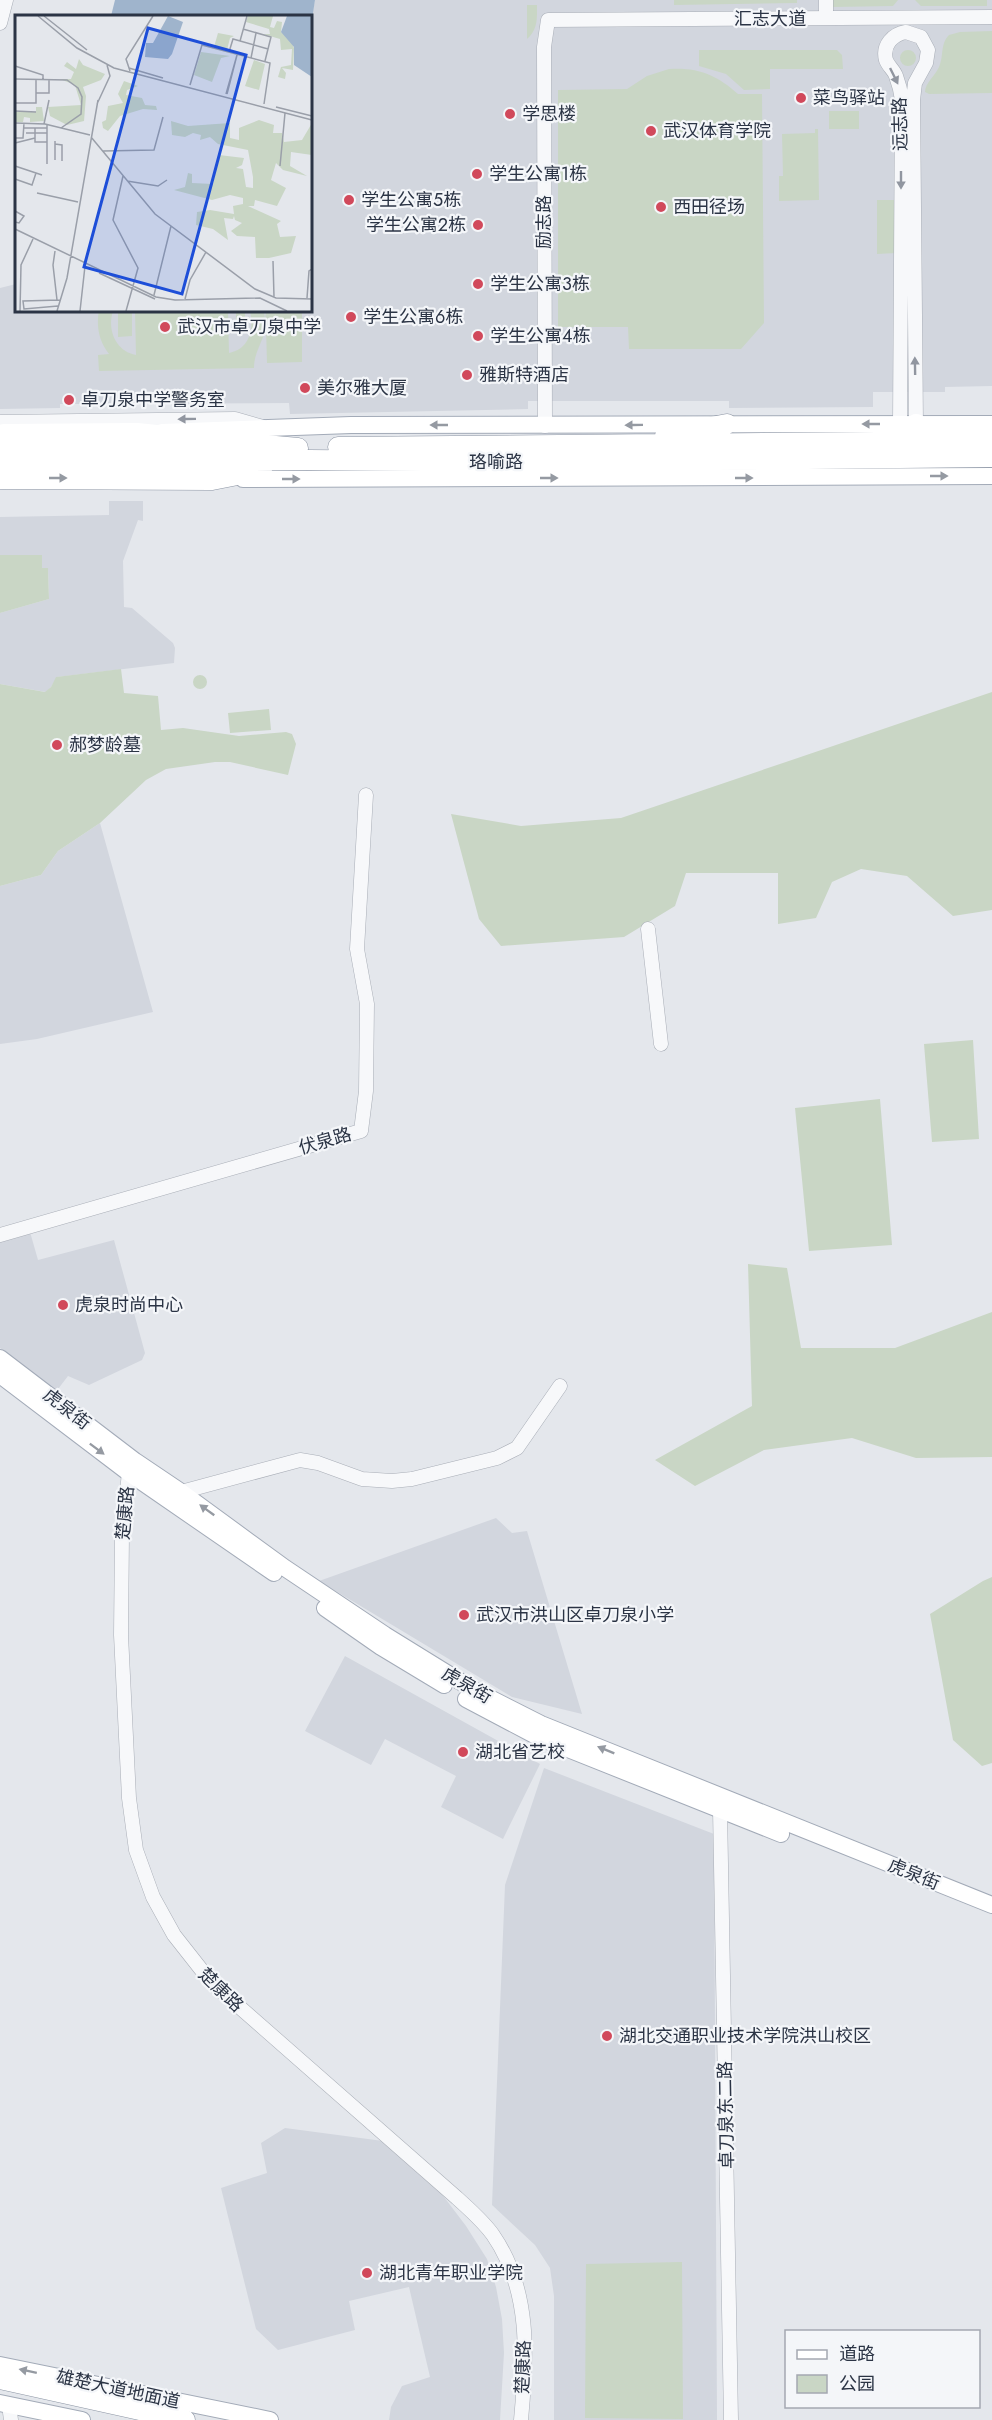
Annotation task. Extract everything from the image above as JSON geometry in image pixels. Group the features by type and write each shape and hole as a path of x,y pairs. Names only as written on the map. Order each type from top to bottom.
{"highway":[{"path":"617,445 727,424"},
{"path":"908,424 992,474"},
{"path":"0,434 137,433 303,454"},
{"name":"珞喻路","path":"0,448 84,448 526,462 949,449 992,441"},
{"name":"珞喻路","path":"0,463 227,461 303,454 617,445 949,449 992,457"},
{"path":"0,479 212,480 303,454"},
{"path":"0,2379 185,2420"},
{"path":"5,2405 136,2420"}],"main road":[{"path":"137,433 351,425 992,424"},
{"path":"212,480 992,474"},
{"name":"虎泉街","path":"0,1358 132,1467 181,1492 285,1568 376,1629 483,1695 552,1728 992,1905"},
{"name":"虎泉街","path":"0,1375 132,1467 381,1647 469,1700 538,1737 992,1917"},
{"name":"雄楚大道地面道","path":"0,2365 270,2420"},
{"path":"5,2405 82,2420"}],"street":[{"path":"0,23 6,0"},
{"path":"826,0 826,18"},
{"name":"汇志大道","path":"548,20 992,17"},
{"path":"869,18 879,20 883,24 890,40 906,32 923,39 929,23 944,18"},
{"name":"励志路","path":"545,426 544,47 548,20"},
{"name":"远志路","path":"908,424 913,100 916,77 928,59 928,50 923,39"},
{"name":"远志路","path":"890,40 886,57 896,76 902,100 908,424"},
{"path":"0,422 236,418 265,428"},
{"name":"伏泉路","path":"0,1235 361,1131 366,1090 367,1004 357,949 366,795"},
{"path":"648,929 661,1044"},
{"path":"181,1492 300,1460 318,1463 362,1479 392,1481 412,1479 497,1458 517,1448 560,1386"},
{"name":"楚康路","path":"132,1467 123,1534 121,1635 130,1812 136,1850 147,1883 174,1935 211,1982 457,2198 493,2235 508,2263 522,2306 525,2354 520,2420"},
{"name":"卓刀泉东二路","path":"720,1809 731,2420"}],"shaded area":[{"name":"武汉体育学院","path":"315,0 992,0 992,386 945,387 945,392 873,392 873,407 729,408 729,401 528,401 528,409 290,414 289,403 60,404 60,408 0,409 0,288 15,284 15,312 312,312 312,16"},
{"path":"109,501 143,501 143,521 138,520 123,561 124,607 132,608 173,643 174,663 57,677 46,692 0,684 0,613 49,599 48,568 42,568 42,555 0,555 0,517 109,515"},
{"path":"100,823 153,1012 37,1039 0,1044 0,886 41,875 58,851"},
{"path":"30,1232 38,1260 114,1240 145,1353 142,1360 89,1385 68,1376 55,1393 0,1348 0,1240"},
{"name":"武汉市洪山区卓刀泉小学","path":"496,1518 512,1533 527,1531 582,1714 512,1697 319,1581"},
{"name":"湖北省艺校","path":"345,1656 540,1764 503,1839 441,1807 456,1776 385,1739 371,1765 305,1731"},
{"name":"湖北交通职业技术学院洪山校区","path":"544,1768 714,1834 717,2420 554,2420 554,2296 550,2268 535,2245 492,2205 505,1885"},
{"name":"湖北青年职业学院","path":"285,2128 383,2141 441,2193 466,2226 487,2259 496,2287 502,2319 504,2353 500,2420 389,2420 391,2407 402,2386 430,2377 409,2287 349,2301 355,2330 278,2350 256,2329 221,2188 267,2173 261,2143"}],"green space":[{"path":"674,0 797,0 797,3 674,5"},
{"path":"833,0 898,0 893,6 833,7"},
{"path":"915,0 987,0 987,6 921,6"},
{"path":"527,5 537,5 537,19 535,28 527,39"},
{"path":"992,31 992,93 929,94 925,92 939,67 944,42 949,35 960,32"},
{"path":"699,50 837,50 842,55 843,69 770,69 770,89 744,90 726,74 699,66"},
{"path":"908,50 914,52 916,58 914,64 908,66 902,64 900,58 902,52"},
{"name":"西田径场","path":"669,69 689,69 715,77 738,94 762,94 764,323 741,349 629,349 628,327 558,327 558,90 627,89 647,76"},
{"path":"829,111 859,111 859,129 829,129"},
{"path":"815,129 818,129 819,200 779,201 779,176 783,176 782,134 815,133"},
{"path":"877,200 896,200 896,253 877,254"},
{"path":"99,312 113,312 111,325 114,338 123,349 136,355 135,312 228,312 229,353 236,351 246,343 251,331 250,312 264,312 265,320 266,312 302,312 302,362 267,363 266,327 255,357 254,368 99,371 98,355 109,354 99,334"},
{"path":"118,312 132,312 132,336 118,337"},
{"path":"236,312 245,312 245,331 236,331"},
{"path":"0,555 42,555 42,568 48,568 49,599 0,613"},
{"path":"121,669 124,693 158,696 161,730 183,728 239,736 286,732 292,734 296,744 288,775 230,762 166,769 146,780 100,823 58,851 41,875 0,886 0,684 45,692 51,687 56,677"},
{"path":"200,675 205,677 207,682 205,687 200,689 195,687 193,682 195,677"},
{"path":"992,692 992,910 953,916 907,876 861,869 832,882 816,918 778,924 778,873 686,873 675,906 624,937 501,946 479,919 451,814 521,826 621,818"},
{"path":"269,709 271,730 230,733 228,713"},
{"path":"973,1040 979,1139 932,1142 924,1044"},
{"path":"880,1099 892,1245 809,1251 795,1108"},
{"path":"748,1264 787,1268 801,1348 895,1348 992,1312 992,1457 916,1458 852,1438 764,1450 695,1486 655,1460 752,1406"},
{"path":"992,1577 992,1763 982,1766 953,1740 930,1614"},
{"path":"682,2262 683,2419 585,2418 586,2264"}],"water":[{"path":"115,0 315,0 312,20 312,15 111,15"}],"place":[{"name":"菜鸟驿站","path":"801,98"},
{"name":"学思楼","path":"510,114"},
{"name":"武汉体育学院","path":"651,131"},
{"name":"学生公寓1栋","path":"477,174"},
{"name":"学生公寓5栋","path":"349,200"},
{"name":"西田径场","path":"661,207"},
{"name":"学生公寓2栋","path":"478,225"},
{"name":"学生公寓3栋","path":"478,284"},
{"name":"学生公寓6栋","path":"351,317"},
{"name":"武汉市卓刀泉中学","path":"165,327"},
{"name":"学生公寓4栋","path":"478,336"},
{"name":"雅斯特酒店","path":"467,375"},
{"name":"美尔雅大厦","path":"305,388"},
{"name":"卓刀泉中学警务室","path":"69,400"},
{"name":"郝梦龄墓","path":"57,745"},
{"name":"虎泉时尚中心","path":"63,1305"},
{"name":"武汉市洪山区卓刀泉小学","path":"464,1615"},
{"name":"湖北省艺校","path":"463,1752"},
{"name":"湖北交通职业技术学院洪山校区","path":"607,2036"},
{"name":"湖北青年职业学院","path":"367,2273"}]}
